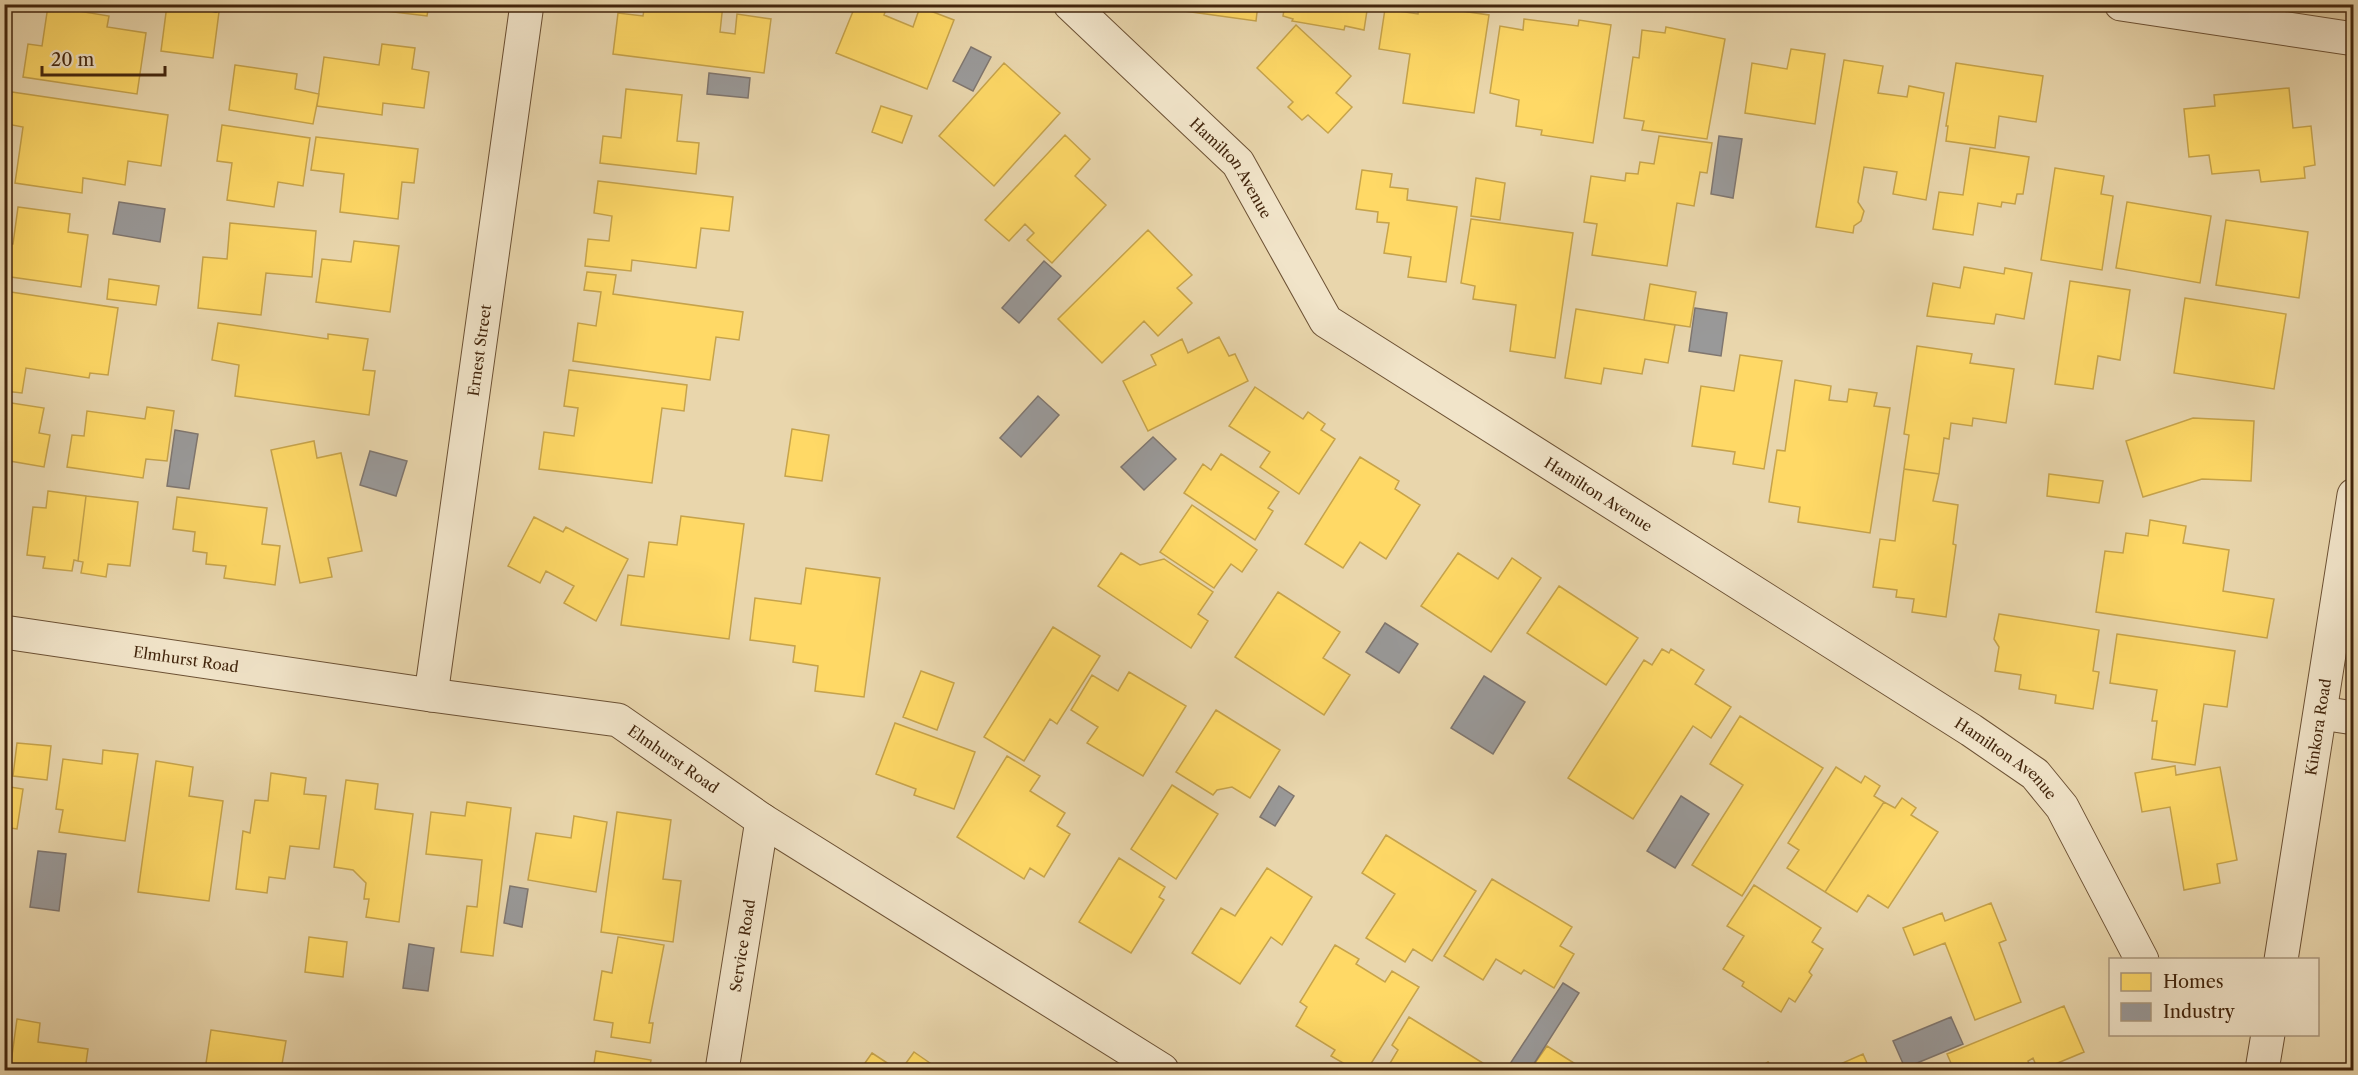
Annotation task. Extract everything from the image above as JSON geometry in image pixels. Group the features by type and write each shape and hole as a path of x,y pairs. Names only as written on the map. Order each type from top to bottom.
{"street":[{"name":"Ernest Street","path":"431,695 527,4"},
{"name":"Hamilton Avenue","path":"1070,4 1238,163 1326,321 1971,730 2035,774 2062,807 2141,958"},
{"path":"2121,4 2354,39"},
{"name":"Kinkora Road","path":"2281,958 2354,495"},
{"name":"Elmhurst Road","path":"4,632 618,720 762,820 1162,1071"},
{"path":"2321,713 2354,718"},
{"name":"Service Road","path":"722,1071 762,820"},
{"path":"2262,1071 2268,1036"}],"building: Homes":[{"path":"326,4 429,4 427,16"},
{"path":"645,4 723,4 720,32 735,34 737,14 771,19 764,73 613,54 618,13 643,16"},
{"path":"856,4 888,4 884,15 913,27 920,7 954,20 927,89 836,53"},
{"path":"1170,4 1258,4 1256,21 1170,9"},
{"path":"1285,4 1368,4 1364,30 1345,26 1344,30 1292,21 1293,19 1283,16"},
{"path":"167,5 219,12 213,58 161,51"},
{"path":"1419,5 1489,15 1474,113 1403,103 1410,54 1379,49 1385,9 1418,14"},
{"path":"48,6 109,16 107,27 146,33 137,94 23,77 28,44 42,46"},
{"path":"1524,19 1578,26 1579,20 1611,25 1593,143 1541,135 1542,130 1516,126 1519,100 1490,93 1500,26 1523,30"},
{"path":"1296,25 1351,76 1336,93 1352,107 1328,133 1308,115 1302,120 1288,107 1293,102 1257,68"},
{"path":"1666,27 1725,39 1707,139 1642,130 1644,121 1624,118 1633,57 1639,58 1642,30 1665,33"},
{"path":"382,44 415,48 412,69 429,72 424,108 383,103 382,115 317,106 324,57 379,65"},
{"path":"1791,49 1825,54 1815,124 1745,113 1752,63 1787,69"},
{"path":"1844,60 1883,66 1878,93 1907,97 1909,86 1944,93 1926,200 1893,194 1897,172 1864,167 1858,202 1864,211 1861,221 1854,226 1853,233 1816,227"},
{"path":"1004,63 1060,113 994,186 939,136"},
{"path":"1956,63 2043,76 2036,122 1999,116 1995,148 1946,141 1948,126 1946,126"},
{"path":"235,65 297,74 295,89 319,94 313,124 229,110"},
{"path":"2289,88 2293,128 2311,126 2315,165 2304,167 2305,178 2261,182 2259,170 2212,174 2209,155 2189,157 2184,109 2215,106 2214,95"},
{"path":"626,89 682,95 677,141 699,143 696,174 600,163 603,136 621,138"},
{"path":"12,92 168,115 161,166 128,161 125,185 83,178 82,193 15,183 23,127 7,124"},
{"path":"881,106 912,116 902,143 872,132"},
{"path":"222,125 310,138 303,186 278,182 274,207 227,200 232,163 217,161"},
{"path":"1065,135 1090,159 1075,176 1106,205 1052,263 1027,240 1034,233 1025,224 1009,241 985,220"},
{"path":"1659,136 1712,143 1707,173 1700,172 1694,206 1677,203 1667,266 1592,255 1597,224 1584,222 1591,176 1625,181 1626,173 1638,174 1640,162 1654,164"},
{"path":"316,137 418,149 414,183 402,182 398,219 340,212 344,174 311,170"},
{"path":"1970,148 2029,157 2023,194 2017,194 2015,204 2002,202 2001,207 1978,203 1973,235 1933,229 1939,192 1963,195"},
{"path":"2055,168 2104,176 2101,194 2113,196 2102,270 2041,260"},
{"path":"1362,170 1392,174 1390,187 1408,189 1407,200 1457,207 1446,282 1408,277 1411,257 1384,253 1389,223 1377,222 1378,212 1356,209"},
{"path":"1476,178 1505,183 1500,220 1471,216"},
{"path":"598,181 733,197 729,231 701,228 696,268 632,260 631,271 585,266 588,239 609,241 612,216 594,213"},
{"path":"2127,202 2211,216 2200,283 2116,268"},
{"path":"18,207 70,214 68,232 88,235 81,287 4,276 4,243 13,244"},
{"path":"1471,219 1573,233 1555,358 1510,351 1516,305 1473,299 1475,286 1461,283"},
{"path":"2226,220 2308,232 2299,298 2216,285"},
{"path":"230,223 316,231 312,277 266,273 261,315 198,308 203,257 227,259"},
{"path":"1148,230 1192,275 1177,288 1192,303 1158,336 1144,321 1102,363 1058,319"},
{"path":"354,241 399,246 390,312 316,302 322,259 351,262"},
{"path":"1964,267 2004,274 2005,268 2032,273 2024,319 1996,314 1994,324 1927,316 1933,283 1960,288"},
{"path":"587,272 616,275 613,294 743,312 739,340 716,337 710,380 573,361 578,323 596,326 601,292 584,290"},
{"path":"109,279 159,286 156,305 107,299"},
{"path":"2070,281 2130,290 2120,360 2098,356 2093,389 2055,384"},
{"path":"1650,284 1696,292 1690,327 1644,320"},
{"path":"4,291 118,308 108,375 90,373 89,378 26,368 22,393 4,391"},
{"path":"2185,298 2286,314 2274,389 2174,373"},
{"path":"1576,309 1675,325 1668,363 1645,359 1642,374 1604,368 1601,384 1565,378"},
{"path":"218,323 328,339 328,334 368,339 363,370 375,371 369,415 235,396 239,365 212,360"},
{"path":"1219,337 1229,356 1235,354 1248,381 1148,431 1123,381 1156,365 1151,355 1182,339 1188,353"},
{"path":"1917,346 1972,354 1970,363 2014,369 2006,423 1973,418 1972,426 1951,423 1949,439 1944,438 1939,474 1904,469 1909,435 1904,434"},
{"path":"1740,355 1782,361 1764,469 1733,464 1735,452 1692,446 1701,386 1734,391"},
{"path":"569,370 687,385 684,411 662,408 652,483 539,469 544,432 574,436 578,408 564,406"},
{"path":"1795,380 1831,386 1829,400 1847,402 1849,389 1877,393 1874,406 1890,408 1870,533 1798,522 1800,507 1769,502 1777,450 1785,451"},
{"path":"1255,387 1303,419 1308,412 1325,424 1321,430 1335,439 1299,494 1260,467 1270,452 1229,426"},
{"path":"5,402 44,408 39,433 50,435 44,467 4,460"},
{"path":"147,407 174,411 167,461 146,459 143,478 67,467 72,435 84,436 87,411 145,419"},
{"path":"2193,418 2254,421 2251,481 2202,479 2143,497 2126,441"},
{"path":"792,429 829,435 822,481 785,476"},
{"path":"314,441 317,458 341,453 362,551 328,558 332,577 300,583 271,450"},
{"path":"1221,454 1279,492 1268,508 1273,511 1255,540 1184,493 1203,464 1211,470"},
{"path":"1360,457 1399,481 1395,489 1420,505 1386,559 1360,542 1343,568 1305,544"},
{"path":"1904,469 1939,474 1933,501 1958,505 1953,544 1956,545 1946,617 1912,612 1914,599 1896,597 1897,590 1873,587 1880,539 1895,541"},
{"path":"2049,474 2103,481 2099,503 2047,496"},
{"path":"48,491 86,496 78,561 74,560 72,571 43,568 45,557 27,555 33,507 46,508"},
{"path":"86,496 138,502 130,566 108,564 106,577 81,573 83,562 78,561"},
{"path":"177,497 267,508 262,544 280,546 275,585 224,578 226,566 206,564 207,553 193,551 195,532 173,529"},
{"path":"1192,505 1257,550 1242,572 1231,564 1214,588 1160,552"},
{"path":"681,516 744,524 729,639 621,625 628,575 644,577 649,542 677,545"},
{"path":"534,517 563,532 566,527 628,559 596,621 564,603 574,586 546,571 540,583 508,566"},
{"path":"2150,520 2186,526 2183,543 2229,550 2223,591 2274,599 2267,638 2096,612 2105,551 2123,553 2126,533 2148,536"},
{"path":"1121,553 1140,565 1164,559 1213,592 1198,614 1208,621 1191,648 1098,586"},
{"path":"1458,553 1498,579 1512,558 1541,578 1491,652 1421,606"},
{"path":"806,568 880,578 864,697 815,691 818,666 793,662 795,646 750,640 755,598 801,604"},
{"path":"1559,586 1638,638 1606,685 1527,633"},
{"path":"1278,592 1340,632 1323,658 1350,675 1324,715 1235,657"},
{"path":"1999,614 2099,630 2093,671 2099,672 2093,709 2055,703 2056,695 2019,689 2021,675 1995,671 1999,647 1994,639"},
{"path":"1053,627 1100,656 1057,724 1050,719 1024,761 984,737"},
{"path":"2117,634 2235,651 2227,707 2204,704 2195,765 2152,759 2157,721 2152,721 2157,690 2110,683"},
{"path":"1662,649 1669,653 1671,649 1704,670 1695,684 1731,707 1711,738 1693,726 1633,819 1568,778 1644,660 1652,665"},
{"path":"921,671 954,683 937,730 903,717"},
{"path":"1129,672 1186,706 1143,776 1087,743 1098,727 1071,710 1092,675 1118,691"},
{"path":"1216,710 1280,750 1250,798 1232,787 1217,790 1213,795 1176,772"},
{"path":"1740,716 1823,768 1742,896 1692,865 1743,785 1710,764"},
{"path":"895,723 975,752 954,809 914,795 916,789 876,774"},
{"path":"17,743 51,746 47,780 13,776"},
{"path":"103,750 138,754 125,841 59,832 63,810 56,809 63,759 102,764"},
{"path":"1007,756 1040,776 1030,791 1065,813 1057,826 1070,834 1044,877 1030,868 1024,879 957,837"},
{"path":"156,761 193,767 189,796 223,801 209,901 138,892"},
{"path":"2175,766 2176,775 2220,767 2237,860 2217,864 2220,883 2184,890 2170,807 2142,812 2135,773"},
{"path":"1836,767 1861,783 1865,776 1880,786 1874,796 1884,802 1825,892 1787,868 1799,850 1788,843"},
{"path":"271,773 306,778 304,794 326,796 319,849 290,846 285,879 269,877 267,893 236,889 243,831 250,833 255,800 268,801"},
{"path":"346,780 378,784 375,809 413,814 399,922 366,917 369,899 364,899 366,883 353,870 334,867"},
{"path":"1172,785 1218,814 1176,879 1131,849"},
{"path":"4,786 23,789 17,829 4,827"},
{"path":"1902,798 1916,808 1911,815 1938,832 1888,908 1868,895 1857,912 1825,892 1884,802 1895,808"},
{"path":"467,802 511,808 493,956 461,952 467,906 477,907 482,860 426,854 431,812 465,816"},
{"path":"617,812 671,820 663,879 681,881 673,942 601,932"},
{"path":"574,816 607,822 596,892 528,880 536,833 571,838"},
{"path":"1386,835 1476,891 1432,961 1413,949 1405,962 1366,938 1395,894 1362,873"},
{"path":"1119,858 1165,887 1159,897 1164,900 1131,953 1079,922"},
{"path":"1267,868 1312,897 1282,945 1271,937 1240,984 1192,953 1221,908 1235,916"},
{"path":"1492,879 1572,927 1560,946 1574,954 1554,988 1524,970 1521,974 1496,959 1483,980 1444,956"},
{"path":"1754,885 1821,928 1812,942 1823,949 1809,972 1812,975 1795,1002 1789,998 1781,1012 1742,986 1744,982 1723,969 1744,936 1727,926"},
{"path":"1991,903 2006,940 1999,943 2021,1002 1975,1020 1945,943 1914,955 1903,928 1942,913 1945,921"},
{"path":"309,937 347,942 343,977 305,972"},
{"path":"618,937 664,945 649,1023 653,1023 650,1043 611,1037 613,1023 594,1020 602,971 612,973"},
{"path":"1335,945 1359,959 1356,964 1385,982 1392,971 1419,987 1367,1070 1355,1070 1331,1056 1335,1050 1296,1026 1307,1007 1300,1002"},
{"path":"2064,1006 2084,1052 2041,1070 2038,1070 2033,1058 2028,1061 2032,1070 1954,1070 1947,1054"},
{"path":"1409,1017 1486,1065 1482,1070 1397,1070 1389,1065 1398,1050 1392,1045"},
{"path":"17,1019 40,1023 38,1042 88,1049 85,1070 10,1070"},
{"path":"211,1030 286,1041 281,1070 205,1070"},
{"path":"2350,1045 2354,1046 2354,1070 2346,1070"},
{"path":"1547,1046 1585,1070 1530,1070"},
{"path":"596,1051 651,1060 649,1070 593,1070"},
{"path":"914,1052 940,1070 901,1070"},
{"path":"872,1053 898,1070 860,1070"},
{"path":"1863,1054 1870,1070 1841,1070 1838,1065"},
{"path":"1768,1062 1774,1070 1755,1070"}],"building: Industry":[{"path":"175,4 217,4 216,12"},
{"path":"971,47 991,57 973,91 953,81"},
{"path":"709,73 750,78 748,98 707,94"},
{"path":"1719,136 1742,139 1733,198 1711,194"},
{"path":"119,202 165,209 160,242 113,234"},
{"path":"1044,261 1061,276 1019,323 1002,308"},
{"path":"1695,308 1727,313 1721,356 1689,351"},
{"path":"1038,396 1059,415 1021,457 1000,438"},
{"path":"175,430 198,434 189,489 167,486"},
{"path":"1153,437 1176,459 1144,490 1121,467"},
{"path":"370,451 407,461 396,496 360,485"},
{"path":"1385,623 1418,644 1399,673 1366,652"},
{"path":"1484,676 1525,702 1493,754 1451,728"},
{"path":"1279,786 1294,796 1275,826 1260,817"},
{"path":"1681,796 1709,814 1675,868 1647,851"},
{"path":"38,851 66,854 59,911 30,907"},
{"path":"510,886 528,889 522,927 504,923"},
{"path":"409,944 434,948 428,991 403,988"},
{"path":"1563,983 1579,993 1530,1070 1506,1070"},
{"path":"1951,1017 1963,1044 1905,1068 1893,1041"}]}
